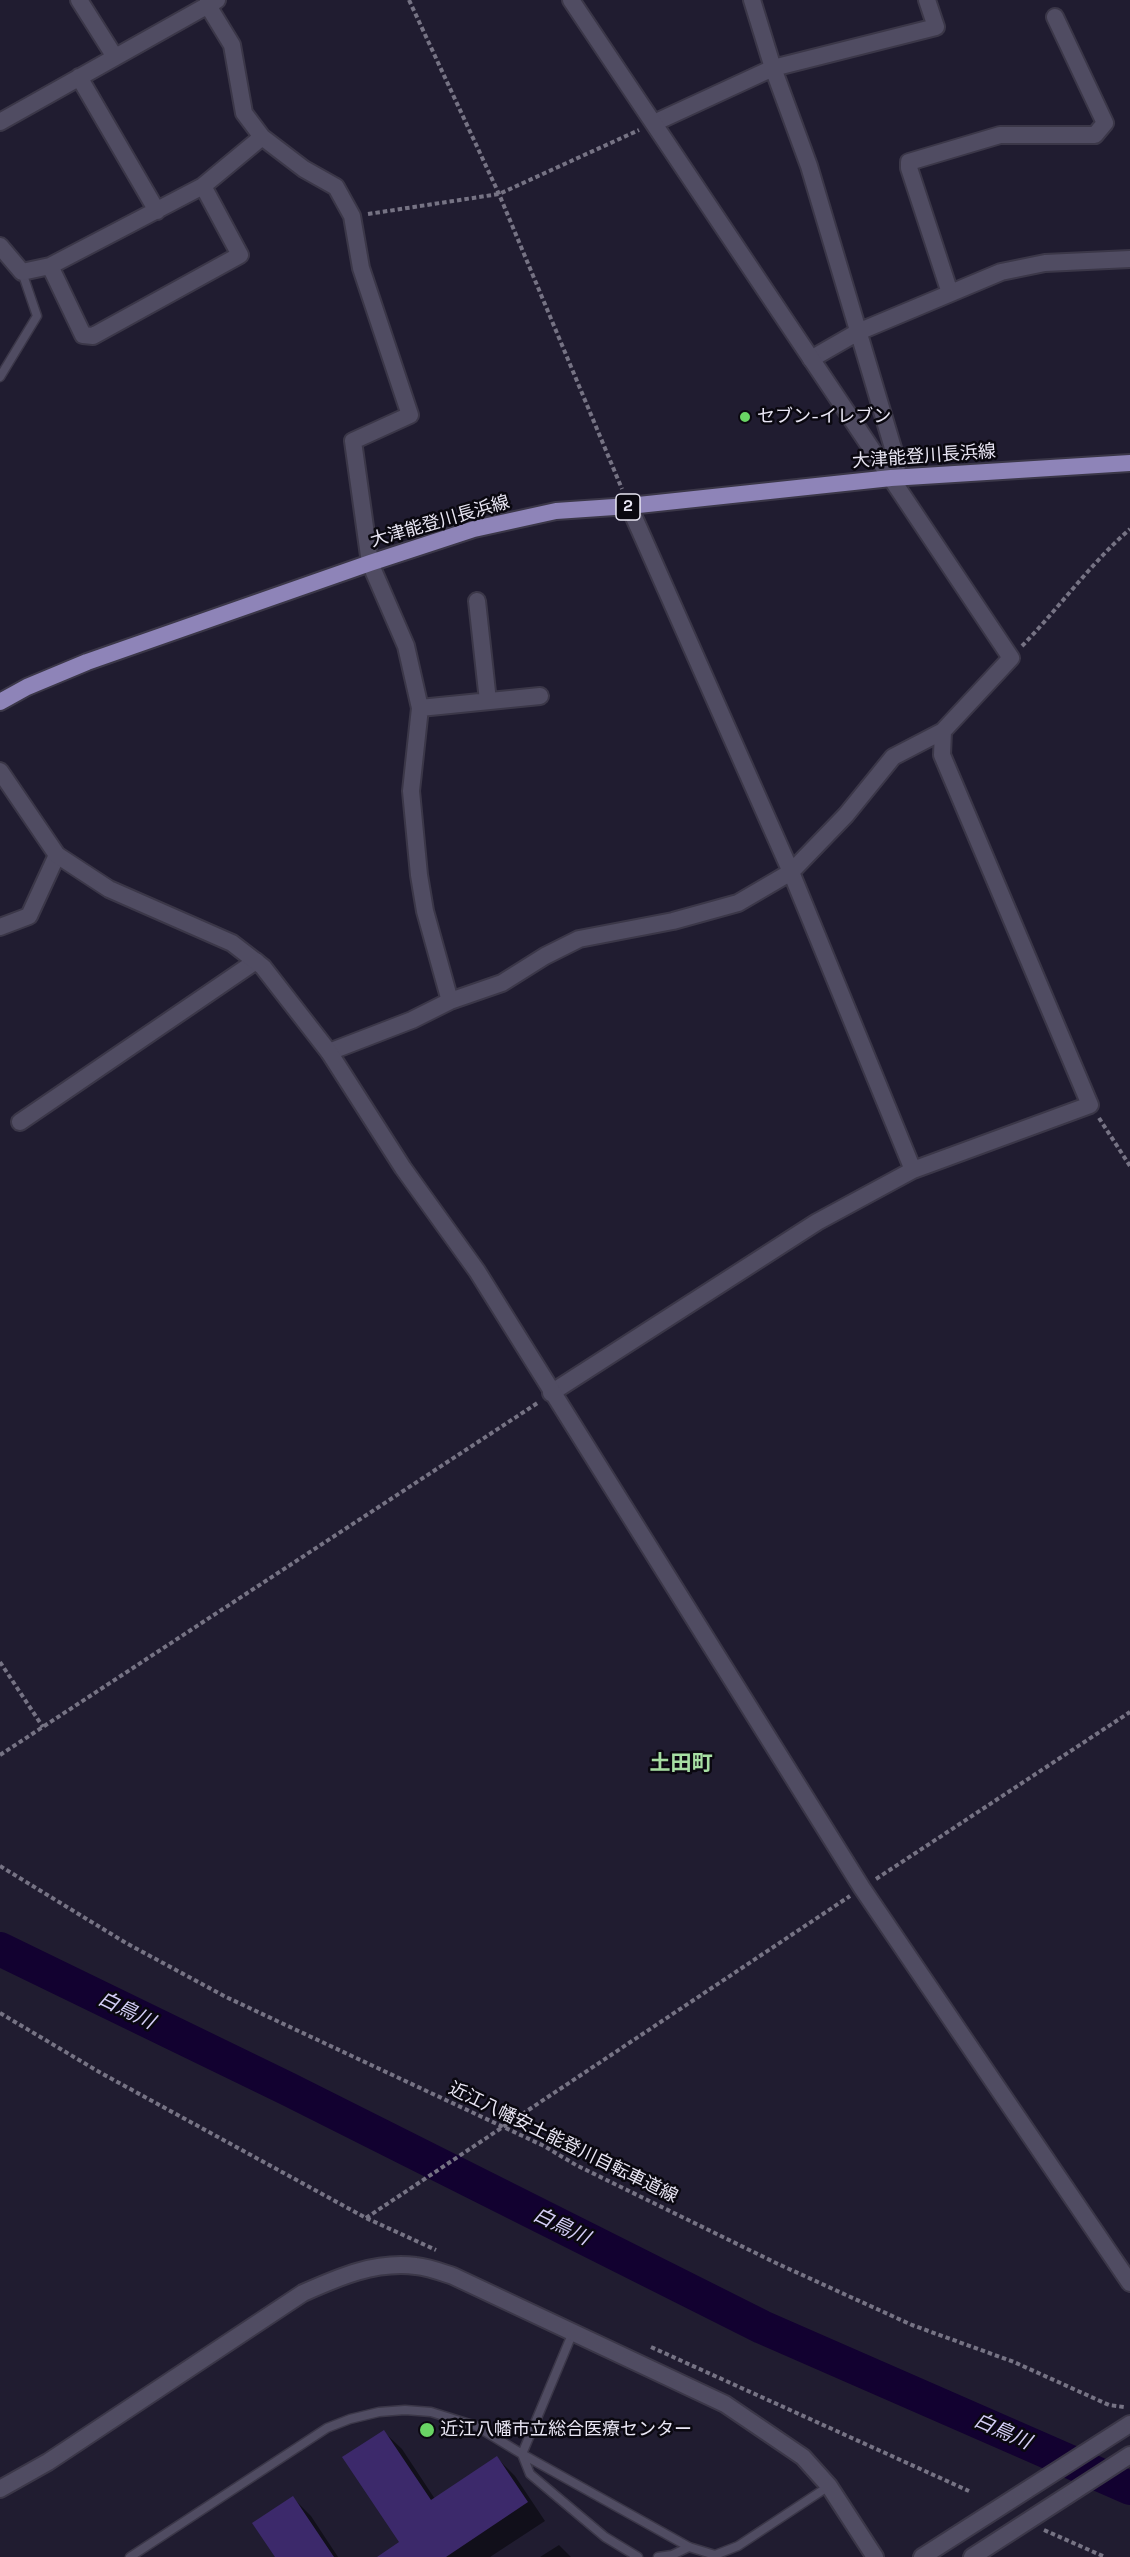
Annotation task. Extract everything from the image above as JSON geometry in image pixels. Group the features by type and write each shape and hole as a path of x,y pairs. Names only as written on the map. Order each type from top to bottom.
{"main road":[{"name":"大津能登川長浜線","path":"0,702 27,687 87,662 370,563 474,529 556,511 629,506 891,478 1130,463"}],"street":[{"path":"79,0 115,57"},
{"path":"329,1052 412,1020 450,1001 502,983 579,939 673,921 738,903 791,872 846,815 893,757 943,730 1011,658 571,0"},
{"path":"752,0 773,68 809,166 893,448 897,466 891,478"},
{"path":"654,123 773,68 936,27 927,0"},
{"path":"0,122 211,1 232,45 244,113 262,137 304,169 336,187 352,216 361,268 410,415 353,441 370,563 406,646 420,708 411,791 419,875 425,911 450,1001"},
{"path":"950,293 909,162 1000,135 1095,135 1105,123 1055,17"},
{"path":"78,77 157,211"},
{"path":"0,246 22,272 50,266 203,186 262,137"},
{"path":"50,266 83,335 93,336 240,255 203,186"},
{"path":"812,359 858,332 1001,272 1045,263 1130,258"},
{"path":"629,506 791,872 913,1170"},
{"path":"477,601 488,701"},
{"path":"420,708 540,696"},
{"path":"551,1393 818,1222 913,1170 1090,1105 942,754 943,730"},
{"path":"0,771 57,855 109,889 232,943 263,967 329,1052 403,1168 477,1271 551,1393 862,1888 1130,2283"},
{"path":"0,927 29,916 57,855"},
{"path":"20,1122 256,961"},
{"path":"0,2488 48,2462 303,2293 345,2274 382,2266 417,2266 453,2276 725,2404 803,2457 829,2486 875,2557"},
{"path":"922,2557 1130,2424"},
{"path":"972,2557 1036,2524 1130,2455"}],"lane":[{"path":"0,376 37,316 22,272"},
{"path":"573,2332 522,2454 530,2474 604,2537 638,2557"},
{"path":"130,2557 327,2428 350,2419 387,2411 431,2412 476,2426 689,2547 715,2555 738,2546 829,2486"},
{"path":"658,2557 672,2555 689,2547"}],"path":[{"path":"409,0 499,194 629,506"},
{"path":"352,216 499,194 654,123"},
{"path":"1011,658 1056,611 1113,544 1130,529"},
{"path":"1090,1105 1130,1166"},
{"path":"0,1755 551,1393"},
{"path":"0,1662 43,1727"},
{"path":"366,2218 1130,1712"},
{"name":"近江八幡安土能登川自転車道線","path":"0,1866 126,1943 199,1983 544,2146 576,2165 766,2258 912,2325 1014,2362 1109,2405 1130,2406"},
{"path":"0,2013 101,2073 366,2218 441,2252"},
{"path":"646,2345 969,2491"},
{"path":"1036,2524 1105,2557"}],"building":[{"path":"384,2430 431,2500 497,2456 528,2502 446,2557 377,2557 399,2542 342,2457"},
{"path":"293,2496 334,2557 275,2557 252,2523"}],"waterway":[{"name":"白鳥川","path":"0,1949 288,2089 762,2327 1130,2488"}],"place":[{"name":"セブン-イレブン","path":"745,417"},
{"name":"近江八幡市立総合医療センター","path":"427,2430"}],"district":[{"name":"土田町","path":"681,1764"}]}
